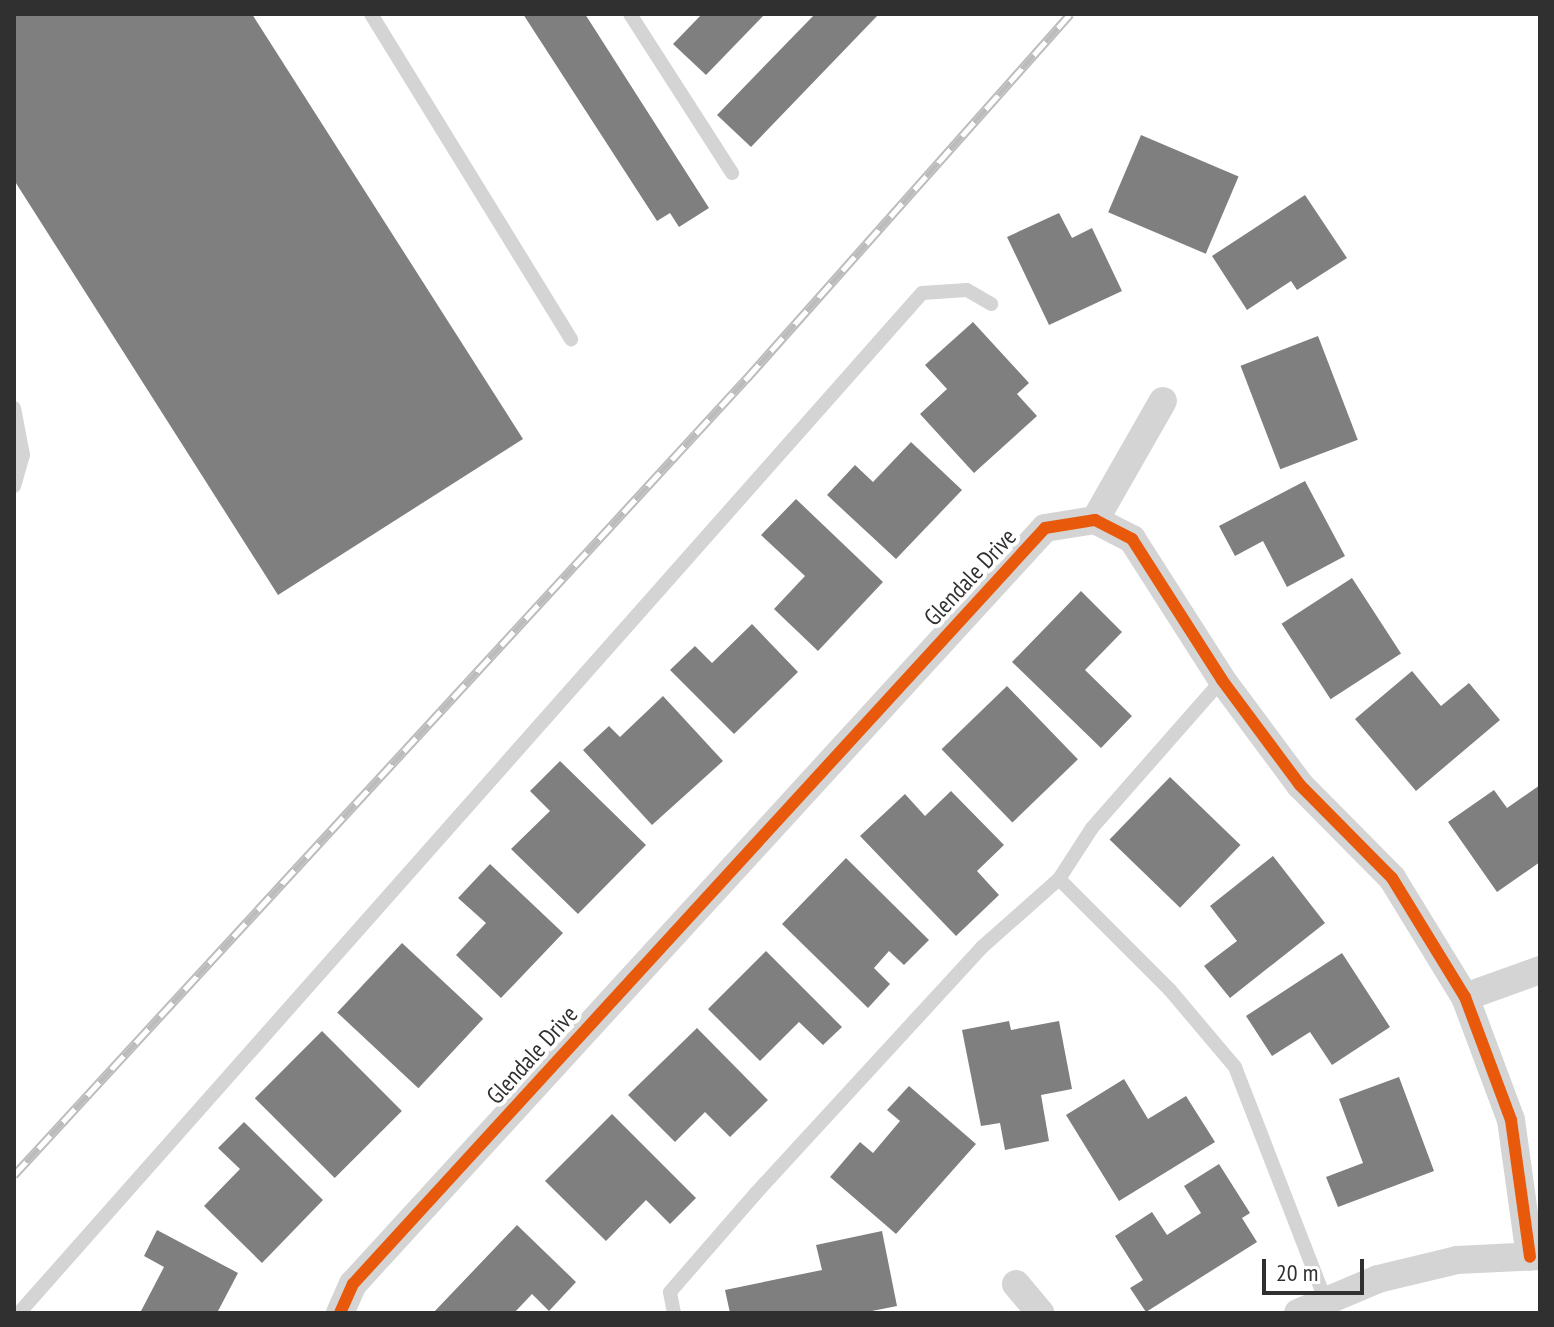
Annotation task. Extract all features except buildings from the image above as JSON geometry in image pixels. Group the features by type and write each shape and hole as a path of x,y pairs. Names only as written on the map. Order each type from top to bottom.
{"street":[{"path":"1163,401 1095,520 1132,539 1222,680 1300,785 1392,878 1465,997 1511,1120 1535,1256 1457,1260 1325,1299 1298,1313"},
{"name":"Glendale Drive","path":"340,1313 353,1284 1045,528 1095,520"},
{"path":"1465,997 1540,970"},
{"path":"1016,1284 1040,1313"}],"lane":[{"path":"371,14 571,339"},
{"path":"630,14 732,173"},
{"path":"19,1313 922,293 967,290 991,304"},
{"path":"14,408 23,455 14,486"},
{"path":"674,1313 670,1292 756,1193 981,948 1059,879 1092,828 1222,680"},
{"path":"1059,879 1170,990 1235,1067 1325,1299"}],"railway":[{"path":"14,1175 747,378 1070,14"}],"cycle path":[{"path":"340,1313 353,1284 1045,528 1095,520 1132,539 1222,680 1300,785 1392,878 1465,997 1511,1120 1530,1257"}]}
